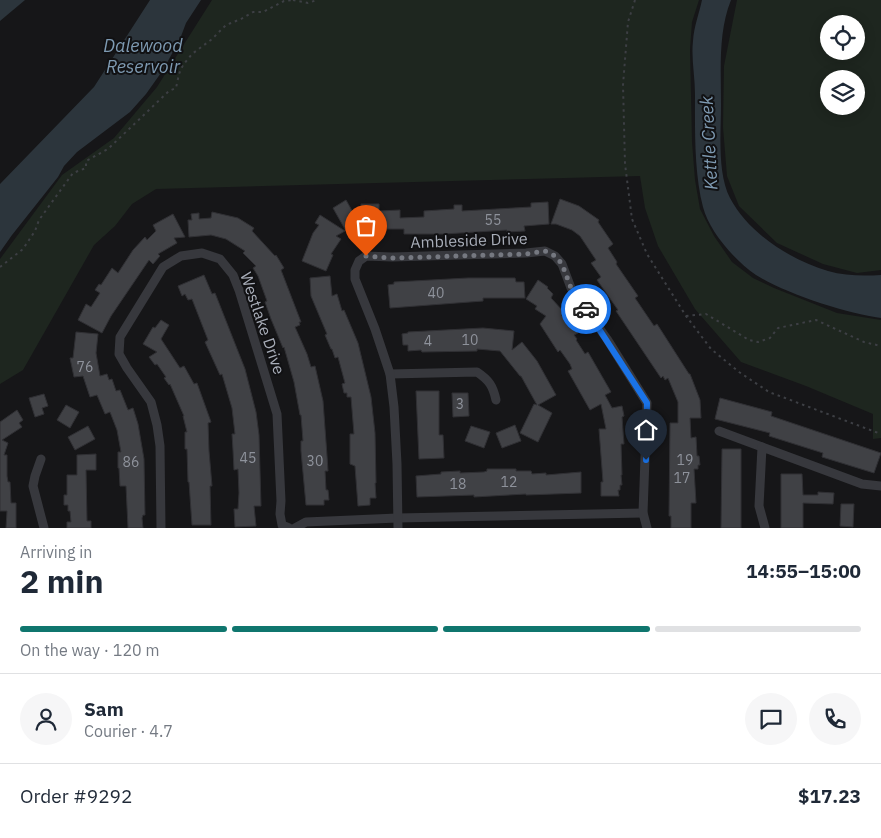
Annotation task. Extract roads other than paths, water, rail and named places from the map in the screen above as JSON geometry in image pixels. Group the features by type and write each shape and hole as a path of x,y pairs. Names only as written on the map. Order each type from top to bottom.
{"street":[{"name":"Ambleside Drive","path":"398,528 396,436 390,374 375,329 354,279 359,261 366,256 392,258 526,254 545,251 555,256 562,264 571,288 607,339 647,403 643,513 647,528"},
{"name":"Westlake Drive","path":"161,528 160,446 157,425 151,402 119,354 120,337 163,267 181,256 202,253 220,259 233,275 239,290 277,414 280,514 282,526 288,528"},
{"path":"390,374 477,372 489,380 494,388 496,400"},
{"path":"719,431 862,484 881,486"},
{"path":"762,447 759,506 765,528"},
{"path":"41,459 33,486 35,500 44,528"},
{"path":"295,528 306,522 397,518 643,513"}],"water":[{"path":"0,0 25,0 0,21"},
{"name":"Dalewood Reservoir","path":"150,0 201,0 186,23 180,39 163,70 146,94 130,112 77,152 64,166 58,177 0,252 0,184 94,87"},
{"name":"Kettle Creek","path":"702,0 731,0 722,38 720,140 723,177 730,198 748,223 772,244 786,253 828,271 841,274 881,275 881,318 816,302 768,282 740,262 724,245 711,226 700,194 696,151 693,47 694,30"}]}
